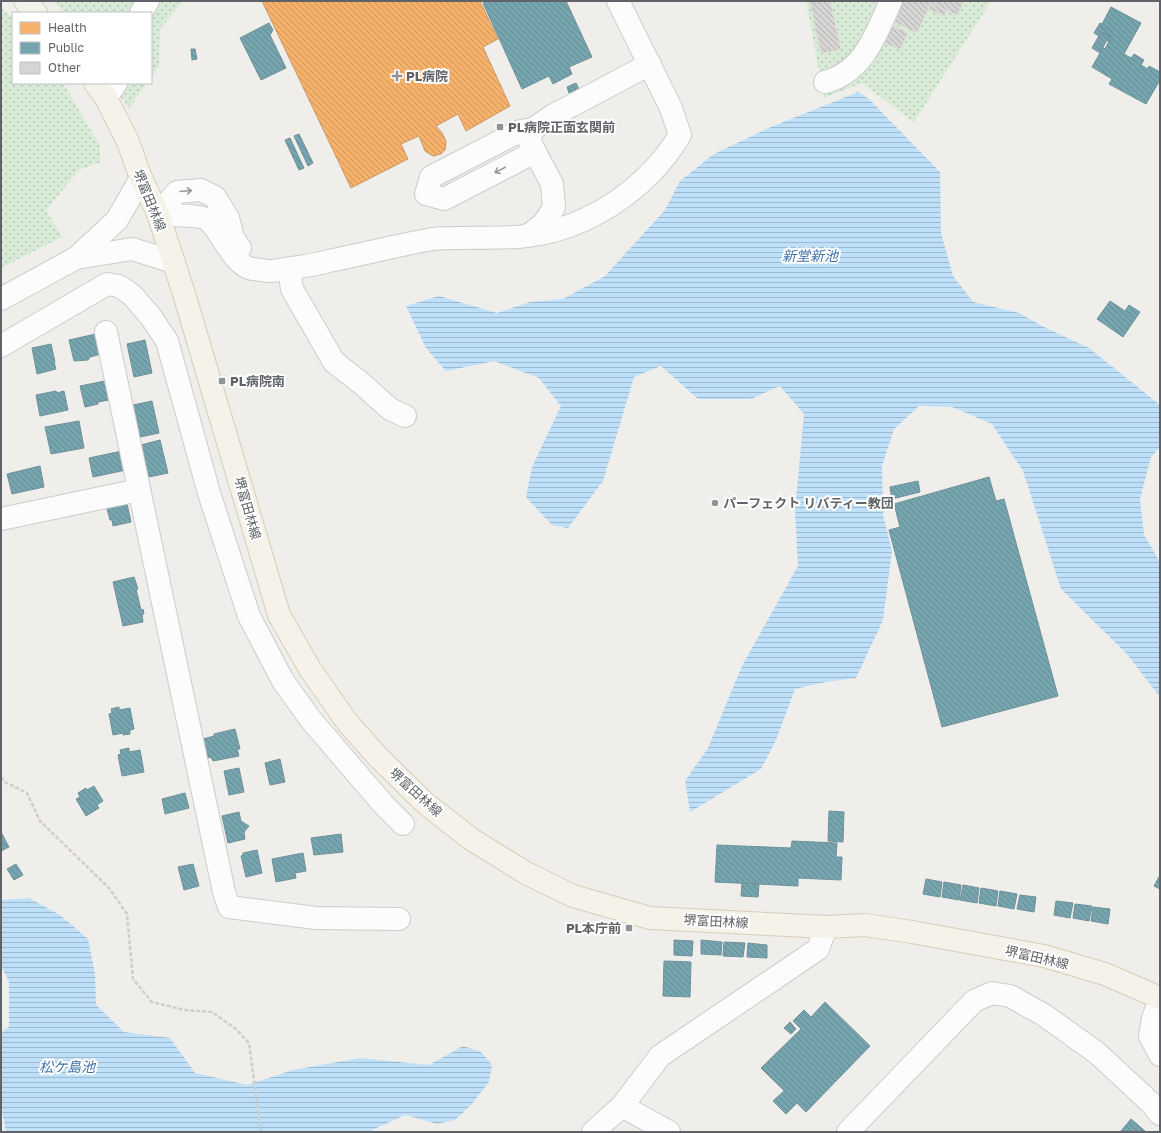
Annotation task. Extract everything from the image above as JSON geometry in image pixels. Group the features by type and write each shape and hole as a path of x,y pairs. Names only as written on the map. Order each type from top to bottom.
{"main road":[{"path":"25,1 35,12"},
{"name":"堺富田林線","path":"106,88 141,178 158,214 186,297 280,615 310,669 347,722 378,757 425,803 471,839 526,873 573,896 650,918 826,927 865,925 912,932 1044,956 1106,974 1160,999"}],"lane":[{"path":"158,214 184,217 197,216 207,220 240,262 250,269 269,271 306,266 435,239 527,236 562,229 596,215 643,181 672,149 680,135 671,108 618,1"},
{"path":"825,82 830,81 852,69 869,48 891,1"},
{"path":"534,152 444,199 426,194 430,177 520,131 533,129 552,116 650,64"},
{"path":"527,236 542,224 554,207 552,184 529,140 533,129"},
{"path":"1,299 76,258 117,220 141,178"},
{"path":"76,258 132,249 174,262"},
{"path":"289,269 292,289 334,362 361,383 390,409 405,416"},
{"path":"1,346 107,284 119,286 132,295 151,317 167,341 209,493 249,616 283,681 311,720 383,804 403,824"},
{"path":"106,332 224,892 229,906 316,918 399,918"},
{"path":"1,519 139,490"},
{"path":"592,1132 622,1106 660,1056 818,949 826,927"},
{"path":"848,1132 974,1002 992,993 1010,996 1044,1015 1097,1053 1151,1103 1160,1114"},
{"path":"1160,999 1153,1018 1150,1036 1160,1055"},
{"path":"622,1106 669,1132"}],"path":[{"path":"1,777 5,782 27,793 40,821 109,888 127,914 133,979 152,1002 185,1010 212,1012 236,1029 250,1043 261,1132"}],"green space":[{"path":"53,1 183,1 160,29 159,66 152,76 152,12 62,12"},
{"path":"806,1 991,1 914,122 862,83 824,98"},
{"path":"1,7 12,18 12,84 64,84 100,146 100,162 79,170 46,210 62,237 1,268"},
{"path":"112,84 146,84 129,108"}],"water":[{"name":"新堂新池","path":"858,92 869,99 940,172 941,233 953,276 973,302 1019,313 1044,327 1089,348 1160,405 1160,447 1151,457 1140,499 1144,535 1160,562 1160,697 1126,653 1061,589 1023,471 992,424 952,407 919,406 894,429 882,466 883,515 892,551 883,620 856,678 826,682 795,689 776,740 761,769 690,812 685,781 708,748 742,666 798,566 795,510 804,414 780,386 751,399 698,399 661,366 634,377 603,481 568,528 552,525 526,497 532,467 561,406 539,378 494,361 446,371 426,348 406,306 439,296 497,313 530,302 563,299 605,276 665,210 680,181 714,154 771,127"},
{"name":"松ケ島池","path":"29,898 60,915 88,939 95,974 96,1005 124,1032 170,1038 195,1073 247,1085 293,1070 360,1058 429,1065 463,1046 481,1052 492,1065 489,1082 471,1105 455,1120 437,1124 405,1115 368,1132 6,1132 1,1105 1,1033 9,1027 9,982 1,965 1,900"}],"building: Health":[{"name":"PL病院","path":"262,1 480,1 498,39 483,47 510,106 466,131 458,114 436,126 446,141 445,150 441,154 433,156 425,151 419,136 401,144 408,159 351,188"}],"building: Public":[{"path":"486,1 566,1 592,57 569,67 572,74 553,84 549,76 522,89 483,3"},
{"path":"1111,7 1141,23 1124,54 1131,58 1134,54 1144,60 1141,65 1148,69 1149,66 1160,72 1160,80 1146,104 1109,84 1112,79 1092,67 1103,48 1105,49 1113,33 1101,26"},
{"path":"269,23 273,30 270,35 286,68 261,80 240,38"},
{"path":"1100,23 1102,24 1101,26 1113,33 1109,42 1107,40 1109,36 1101,32 1099,36 1094,33"},
{"path":"1101,32 1109,36 1100,53 1092,48"},
{"path":"191,49 195,49 197,59 192,60"},
{"path":"576,83 579,89 569,93 567,87"},
{"path":"299,134 313,163 308,166 294,136"},
{"path":"290,138 304,168 299,170 285,140"},
{"path":"1110,301 1125,311 1129,305 1140,312 1123,337 1097,319"},
{"path":"100,333 105,353 90,357 88,360 74,361 69,340"},
{"path":"145,340 152,373 134,377 127,344"},
{"path":"51,344 56,369 37,374 32,348"},
{"path":"110,380 114,399 98,402 98,404 85,407 80,386"},
{"path":"56,391 57,393 64,391 68,410 40,416 36,395"},
{"path":"152,401 159,433 140,437 133,405"},
{"path":"79,421 84,448 51,454 45,427"},
{"path":"160,440 168,473 149,477 141,445"},
{"path":"122,451 126,470 93,477 89,458"},
{"path":"40,466 44,487 12,494 7,474"},
{"path":"989,477 996,501 1004,499 1058,696 942,727 889,530 900,527 894,504"},
{"path":"918,481 920,492 892,499 890,487"},
{"path":"126,499 131,522 113,526 107,509 110,508 109,502"},
{"path":"134,577 138,589 136,589 141,610 143,609 144,614 142,614 143,622 123,626 113,582"},
{"path":"119,707 119,710 130,708 134,729 130,730 130,734 123,735 123,733 113,735 109,714 112,713 111,709"},
{"path":"235,729 240,749 237,749 239,756 213,761 211,757 207,758 203,739 214,736 214,734"},
{"path":"129,748 129,752 140,750 144,772 122,776 118,755 121,754 120,750"},
{"path":"280,759 285,782 270,785 265,763"},
{"path":"239,768 244,792 229,795 224,771"},
{"path":"94,786 103,801 97,805 99,808 86,816 76,799 80,797 78,793 86,788 87,790"},
{"path":"185,793 189,808 165,814 162,799"},
{"path":"829,811 844,812 843,842 828,841"},
{"path":"239,812 241,821 249,826 244,832 245,839 228,843 222,816"},
{"path":"1,832 9,847 1,851"},
{"path":"341,834 343,852 314,855 311,838"},
{"path":"792,841 837,843 836,857 842,857 841,880 798,878 798,886 715,882 717,845 791,848"},
{"path":"257,850 262,873 246,877 241,856 243,853"},
{"path":"303,853 306,871 295,873 296,878 276,882 272,859"},
{"path":"16,864 23,875 14,880 7,869"},
{"path":"193,864 199,886 184,890 178,867"},
{"path":"1160,875 1160,889 1154,886"},
{"path":"926,879 942,882 940,897 923,894"},
{"path":"944,882 961,885 959,900 942,897"},
{"path":"742,883 759,884 758,897 741,896"},
{"path":"963,885 979,888 977,903 960,900"},
{"path":"981,888 998,891 996,906 979,903"},
{"path":"1000,891 1017,894 1014,909 998,906"},
{"path":"1020,895 1036,897 1034,912 1017,909"},
{"path":"1056,901 1073,903 1070,918 1054,915"},
{"path":"1075,904 1092,906 1089,921 1073,918"},
{"path":"1093,907 1110,909 1108,924 1091,921"},
{"path":"674,940 693,941 692,956 674,955"},
{"path":"701,940 722,942 721,955 701,954"},
{"path":"724,942 745,943 743,957 723,956"},
{"path":"748,943 767,945 767,958 747,957"},
{"path":"664,961 691,962 690,997 663,996"},
{"path":"825,1002 870,1046 806,1112 761,1068 801,1029 793,1021 804,1010 811,1017"},
{"path":"790,1022 796,1029 791,1034 784,1028"},
{"path":"784,1091 797,1103 786,1114 773,1101"},
{"path":"1131,1119 1146,1132 1120,1132"}],"building: Other":[{"path":"810,1 830,1 841,49 821,54"},
{"path":"903,1 964,1 957,15 931,3 917,33 894,22"},
{"path":"931,3 947,11 944,16 928,9"},
{"path":"891,25 908,33 900,50 883,42"}],"place":[{"name":"PL病院","path":"397,76"},
{"name":"PL病院正面玄関前","path":"500,127"},
{"name":"PL病院南","path":"222,381"},
{"name":"パーフェクト リバティー教団","path":"715,503"},
{"name":"PL本庁前","path":"629,928"}]}
